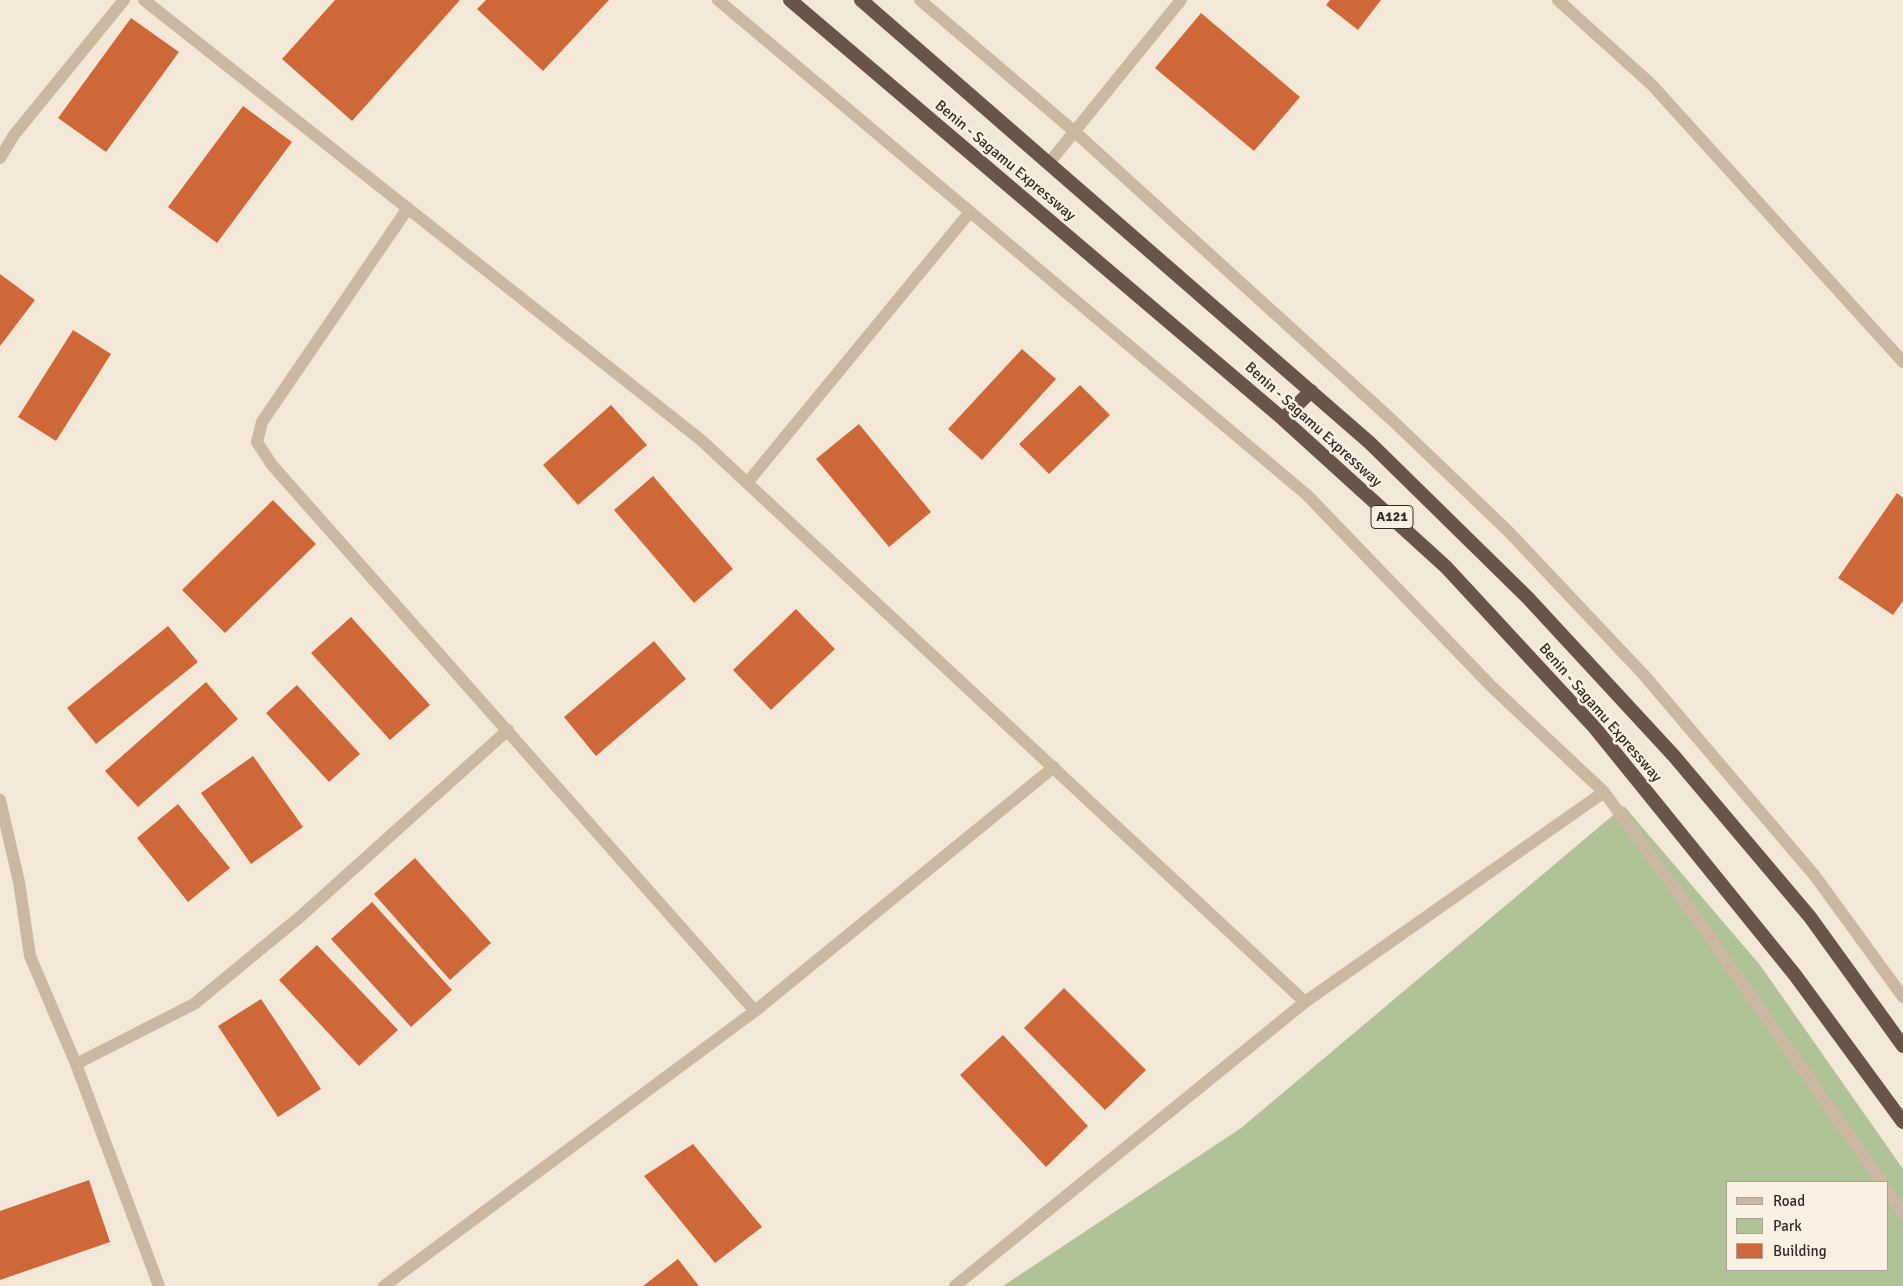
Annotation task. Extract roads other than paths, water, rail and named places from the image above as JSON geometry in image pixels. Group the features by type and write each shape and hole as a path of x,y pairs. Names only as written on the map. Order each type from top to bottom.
{"highway":[{"name":"Benin - Sagamu Expressway","path":"790,0 1283,419 1446,566 1595,728 1795,975 1903,1122"},
{"name":"A121","path":"861,0 1370,443 1528,598 1674,756 1810,917 1903,1046"},
{"path":"1283,419 1311,391"}],"street":[{"path":"0,158 14,135 124,0"},
{"path":"144,0 701,440 1305,1002"},
{"path":"718,0 1307,495 1492,688 1604,792 1692,912 1881,1181"},
{"path":"920,0 1075,132 1384,413 1508,531 1644,675 1815,876 1903,996"},
{"path":"1049,163 1181,0"},
{"path":"1558,0 1652,84 1903,362"},
{"path":"408,208 262,422 257,442 272,465 755,1011"},
{"path":"747,483 970,212"},
{"path":"76,1064 194,1004 301,916 508,730"},
{"path":"384,1286 755,1011 1054,767"},
{"path":"955,1286 1305,1002 1604,792"},
{"path":"0,800 19,882 30,956 76,1064 159,1286"},
{"path":"1888,1192 1903,1214"}]}
